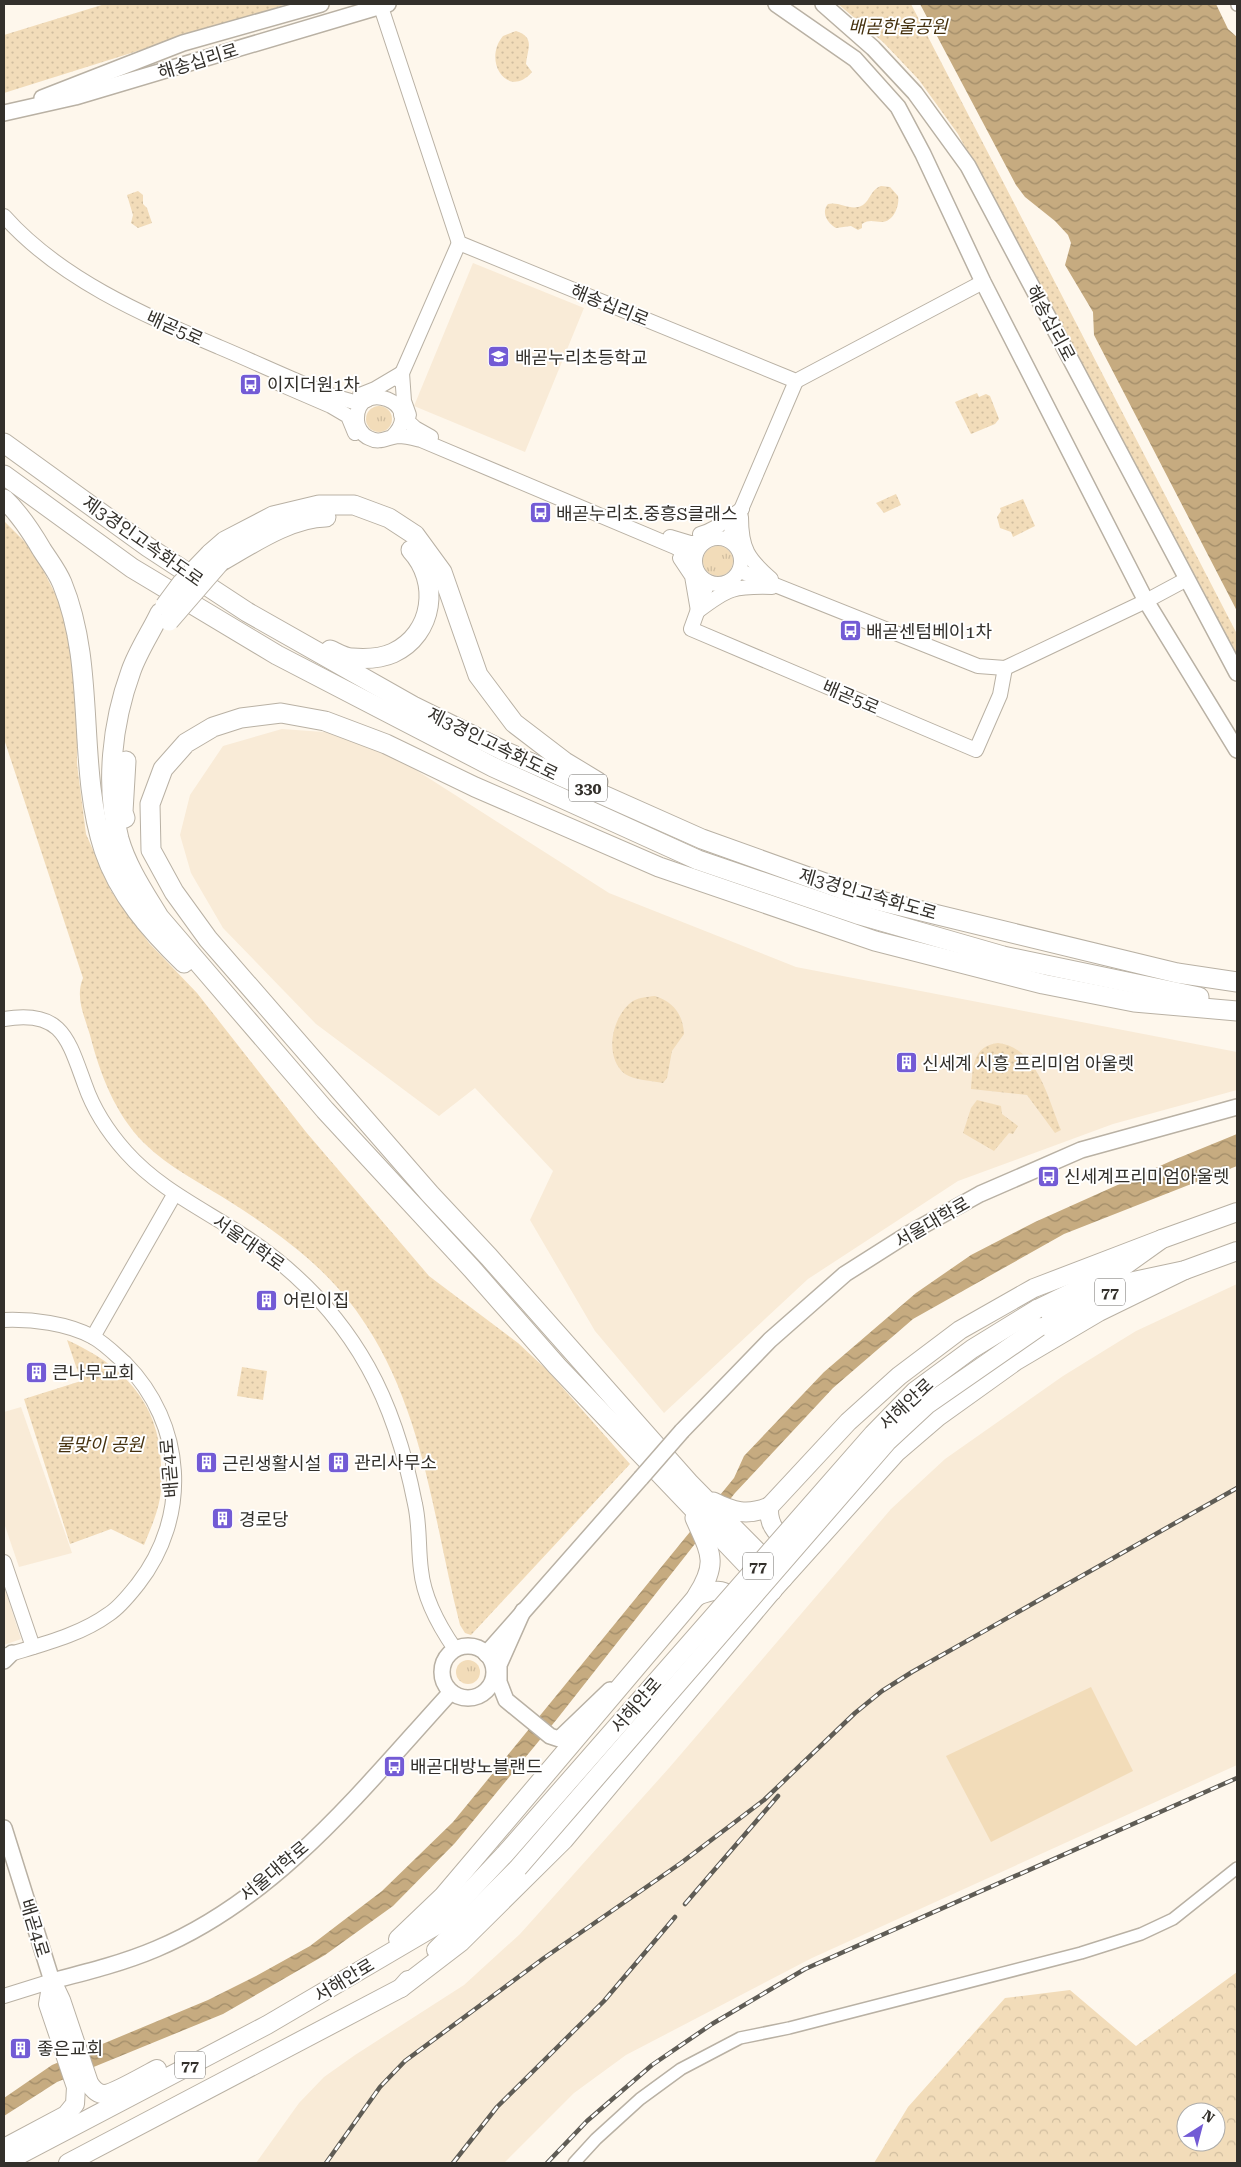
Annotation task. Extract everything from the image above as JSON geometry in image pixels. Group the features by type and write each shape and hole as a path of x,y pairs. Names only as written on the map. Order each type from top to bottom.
{"highway":[{"name":"제3경인고속화도로","path":"4,443 148,547 247,612 413,706 502,750 702,840 864,896 1177,973 1237,982"},
{"name":"제3경인고속화도로","path":"4,475 132,568 276,655 493,767 698,860 857,914 1003,956 1237,1004"},
{"path":"4,499 36,539 62,582 76,627 84,678 94,806 105,851 123,891 152,932 271,1047"},
{"path":"702,840 623,797 565,762 514,723 478,675 442,572 415,535 389,518 354,506 319,504 273,516 225,541 215,558 165,617 131,670 116,731 111,793 120,840 137,881 159,917 271,1047 557,1366 777,1584"},
{"path":"215,558 268,534 315,517 353,518 395,534 420,560 429,582 430,596 422,628 410,642 394,653 380,657 350,658 247,612"},
{"path":"165,617 143,673 127,732 123,812 145,876 165,912 299,1060 395,1154"},
{"path":"723,1530 691,1497 489,1256 395,1154 208,939 174,892 151,850 150,804 163,769 186,743 213,727 241,718 281,713 325,721 386,744 475,787 659,867 875,941 1043,984 1134,1002 1237,1011"},
{"path":"697,1596 707,1580 723,1530 769,1507"}],"main road":[{"name":"해송십리로","path":"8,111 72,84 184,43 321,4"},
{"name":"해송십리로","path":"8,111 75,97 383,4"},
{"path":"776,4 855,60 898,108 923,154 983,282 1146,601 1237,750"},
{"name":"해송십리로","path":"823,4 873,48 916,93 968,166 1237,673"},
{"name":"서울대학로","path":"486,1654 682,1431 770,1340 844,1274 908,1234 980,1194 1081,1150 1237,1107"},
{"name":"서해안로","path":"4,2163 266,2025 438,1924 506,1854 880,1427 915,1391 972,1349 1037,1309 1120,1270 1162,1238 1237,1212"},
{"path":"813,1544 801,1546 787,1540 777,1532 768,1520 769,1507 855,1416 899,1376 960,1330 1034,1288 1162,1238"},
{"name":"서해안로","path":"68,2163 401,1988 449,1936 518,1868 887,1442 928,1404 1039,1327 1129,1282 1185,1270 1237,1250"},
{"path":"401,1988 461,1942 564,1840 777,1584 896,1453 938,1417 1016,1361 1099,1312 1185,1270"},
{"path":"374,1962 443,1896 697,1596 716,1589 727,1593 738,1605 743,1617 739,1630"},
{"path":"503,1701 499,1682 499,1665 523,1611"},
{"path":"493,1677 487,1689 477,1696 468,1698 451,1692 443,1680 442,1673 445,1659 455,1649 471,1646 486,1654 491,1660 496,1694 552,1737 564,1736 582,1715 638,1664"},
{"name":"서울대학로","path":"52,1981 104,1967 157,1949 213,1919 268,1881 354,1798 451,1692"},
{"name":"배곧4로","path":"4,1828 52,1981"},
{"path":"4,2148 66,2115 75,2104 82,2085 67,2038 48,2004 52,1981"},
{"path":"82,2085 99,2093 108,2093 226,2037 266,2025"}],"street":[{"name":"해송십리로","path":"383,4 459,243 796,381"},
{"name":"배곧5로","path":"4,216 16,230 44,252 108,296 342,412 350,419 357,436 370,446 382,447 408,442 445,447"},
{"name":"배곧5로","path":"4,229 58,274 123,314 244,363 333,396 354,402 375,397 390,399 396,404 401,415 415,428 445,447"},
{"path":"390,399 459,243"},
{"path":"708,582 723,584 730,581 740,571 741,555 738,547 728,540 796,381 983,282"},
{"path":"244,363 344,395 366,394 402,373"},
{"name":"배곧5로","path":"244,363 343,408 357,421 361,431 372,440 379,441 392,437 411,437 445,447 657,536 682,550 708,582 691,629 976,750 1000,695 1006,668"},
{"path":"402,373 404,401 409,415 445,447"},
{"path":"357,421 358,411 367,400"},
{"path":"392,437 401,426 401,415"},
{"path":"657,536 687,536 709,532 742,509"},
{"path":"742,509 741,535 748,556 779,587"},
{"path":"657,536 688,568 695,586 698,611 729,589 746,586 779,587"},
{"name":"배곧5로","path":"657,536 686,542 704,543 716,537 728,540"},
{"path":"695,564 697,551 704,543"},
{"path":"740,571 978,666 1006,668 1146,601 1187,579"},
{"name":"서울대학로","path":"4,1019 29,1017 44,1019 55,1026 73,1051 85,1085 108,1129 125,1151 143,1169 174,1194 233,1229 274,1258 317,1298 344,1329 368,1368 397,1437 416,1506 421,1572 431,1606 455,1649"},
{"path":"93,1337 174,1194"},
{"name":"배곧4로","path":"4,1320 42,1322 68,1328 93,1337 133,1372 153,1397 160,1412 174,1470 172,1515 166,1534 148,1571 110,1614 66,1636 6,1656"},
{"path":"4,1562 33,1647"},
{"path":"574,2163 596,2139 640,2099 681,2069 740,2038 789,2028 1081,1954 1142,1934 1173,1919 1237,1868"},
{"name":"배곧4로","path":"4,1996 52,1981"}],"shaded area":[{"name":"배곧누리초등학교","path":"473,263 584,308 525,452 414,406"},
{"path":"282,729 338,733 394,756 609,893 796,967 1237,1052 1237,1090 1113,1124 958,1181 808,1279 664,1413 595,1331 530,1220 553,1171 475,1088 439,1116 316,1024 223,928 191,873 180,835 190,795 223,746"},
{"path":"1237,1284 1237,1765 812,1958 626,2055 574,2093 504,2163 256,2163 299,2103 324,2077 464,1985 520,1934 669,1768 891,1509 945,1459 1063,1376 1136,1331"},
{"path":"21,1407 72,1553 19,1567 4,1523 4,1412"},
{"path":"4,1586 21,1639 4,1645"}],"green space":[{"path":"105,4 287,4 4,93 4,35"},
{"name":"배곧한울공원","path":"838,4 911,4 1237,634 1237,661 958,134 919,80 883,42"},
{"path":"516,31 528,40 529,49 526,64 532,72 523,80 514,82 507,80 501,74 495,56 497,46 503,36"},
{"path":"881,186 890,187 898,196 897,209 889,219 882,222 867,222 862,224 862,228 858,230 851,226 836,228 830,223 825,214 828,204 861,206 874,190"},
{"path":"138,191 143,195 143,204 147,208 152,223 138,228 131,223 133,215 127,195"},
{"path":"977,393 979,397 986,394 990,396 999,419 995,424 971,434 955,402"},
{"path":"379,406 388,410 392,419 388,428 379,432 370,428 366,419 370,410"},
{"path":"896,494 901,505 884,513 876,503"},
{"path":"1023,499 1035,526 1013,537 1011,532 1000,528 997,517 1001,511 1000,508"},
{"path":"4,521 25,542 39,562 70,623 77,696 77,764 86,834 111,891 149,943 197,993 306,1132 429,1276 518,1343 547,1370 630,1464 471,1635 465,1633 460,1625 415,1433 402,1396 386,1360 366,1325 353,1306 323,1272 289,1242 221,1196 175,1168 144,1143 125,1119 104,1079 81,1006 80,992 83,978 4,739"},
{"path":"718,546 729,550 733,561 729,572 718,576 707,572 703,561 707,550"},
{"path":"655,996 667,1002 676,1010 682,1021 684,1034 672,1051 667,1078 663,1083 638,1079 625,1074 618,1067 612,1047 615,1026 626,1007 633,1001"},
{"path":"998,1043 1011,1047 1032,1064 1046,1090 1061,1130 1055,1133 1027,1095 971,1089 974,1066 979,1053 983,1048"},
{"path":"977,1100 1001,1106 1002,1114 1018,1126 1013,1134 1009,1133 994,1151 963,1133 971,1108"},
{"name":"물맞이 공원","path":"67,1340 105,1361 120,1374 134,1388 145,1404 153,1422 159,1442 161,1490 157,1510 144,1545 111,1529 70,1544 24,1399 81,1381"},
{"path":"242,1367 267,1371 263,1400 237,1396"},
{"path":"463,1660 473,1660 480,1667 480,1677 473,1684 463,1684 456,1677 456,1667"},
{"path":"1091,1687 1133,1771 991,1842 946,1756"},
{"path":"1237,1972 1237,2163 874,2163 908,2107 1005,1998 1070,1990 1136,2046"}],"water":[{"path":"920,4 1216,4 1228,29 1237,37 1237,611 1094,335 1093,312 1065,265 1071,243 1068,235 1055,221 1025,197 1016,185"},
{"path":"1237,1134 1237,1166 1064,1234 913,1319 833,1388 735,1493 557,1719 455,1843 393,1906 325,1955 223,2014 57,2082 4,2116 4,2098 52,2065 208,2000 256,1976 310,1946 382,1891 453,1822 734,1478 744,1456 824,1372 916,1293 971,1255 1035,1222 1171,1161"}],"railway":[{"path":"326,2163 380,2087 405,2061 544,1958 681,1863 764,1800 855,1713 882,1691 912,1672 1237,1488"},
{"path":"547,2163 587,2121 652,2065 712,2024 805,1969 1237,1778"},
{"path":"685,1904 778,1796"},
{"path":"453,2163 497,2107 604,2001 675,1917"}],"place":[{"name":"배곧누리초등학교","path":"499,357"},
{"name":"이지더원1차","path":"251,384"},
{"name":"배곧누리초.중흥S클래스","path":"540,513"},
{"name":"배곧센텀베이1차","path":"850,631"},
{"name":"신세계 시흥 프리미엄 아울렛","path":"906,1063"},
{"name":"신세계프리미엄아울렛","path":"1048,1176"},
{"name":"어린이집","path":"267,1300"},
{"name":"큰나무교회","path":"36,1372"},
{"name":"관리사무소","path":"338,1462"},
{"name":"근린생활시설","path":"206,1463"},
{"name":"경로당","path":"223,1519"},
{"name":"배곧대방노블랜드","path":"394,1766"},
{"name":"좋은교회","path":"21,2048"}]}
